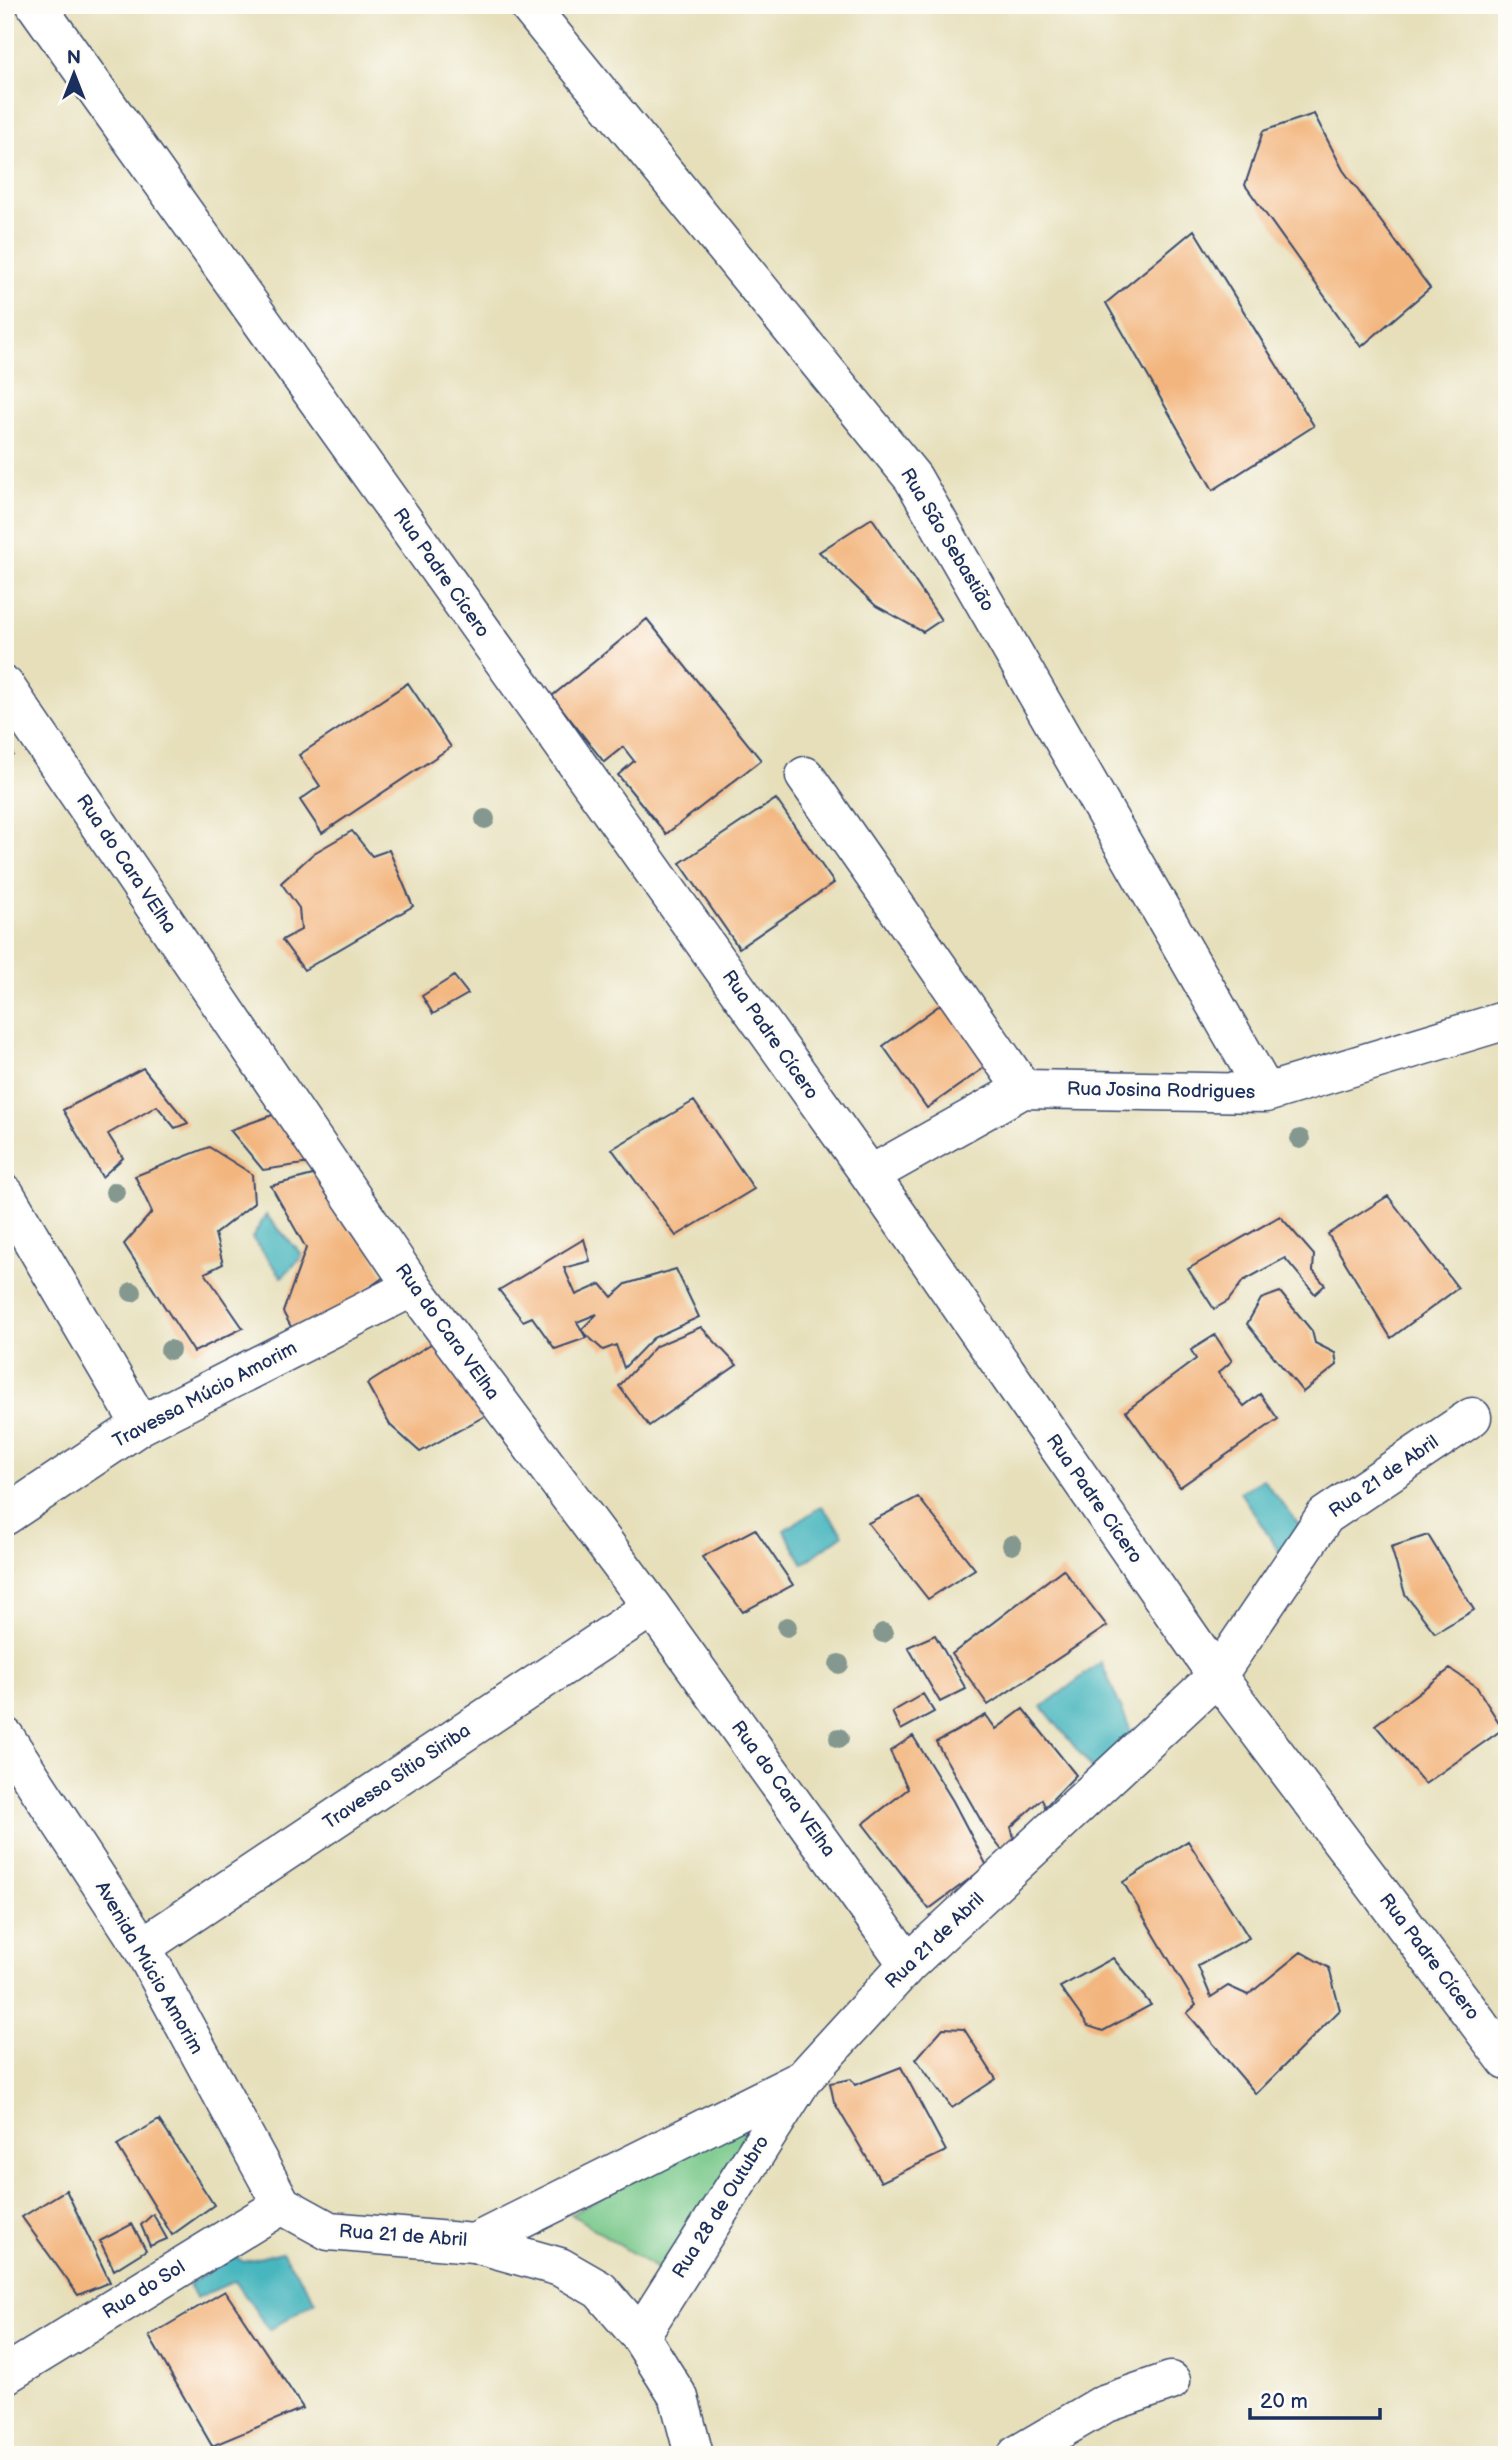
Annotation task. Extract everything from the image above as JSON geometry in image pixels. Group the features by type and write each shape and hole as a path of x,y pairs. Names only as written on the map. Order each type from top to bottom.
{"street":[{"name":"Rua Padre Cícero","path":"36,5 870,1175 1217,1676 1507,2061"},
{"name":"Rua São Sebastião","path":"528,5 913,478 1266,1093"},
{"name":"Rua do Cara VElha","path":"5,686 413,1287 652,1607 908,1964"},
{"path":"805,776 1023,1088 870,1175"},
{"name":"Rua Josina Rodrigues","path":"1023,1088 1266,1093 1507,1020"},
{"path":"5,1194 141,1425"},
{"name":"Travessa Múcio Amorim","path":"5,1516 141,1425 413,1287"},
{"name":"Rua 21 de Abril","path":"282,2205 330,2231 474,2243 803,2079 908,1964 1217,1676 1325,1516 1472,1417"},
{"name":"Travessa Sítio Siriba","path":"142,1947 652,1607"},
{"name":"Avenida Múcio Amorim","path":"5,1737 142,1947 282,2205"},
{"name":"Rua 28 de Outubro","path":"640,2336 803,2079"},
{"name":"Rua do Sol","path":"5,2375 282,2205"},
{"path":"474,2243 560,2267 600,2290 640,2336 679,2398 694,2455"},
{"path":"1017,2455 1104,2404 1171,2381"}],"green space":[{"path":"756,2115 670,2277 571,2214"}],"water":[{"path":"266,1215 303,1256 282,1277 252,1238"},
{"path":"1263,1479 1307,1535 1282,1556 1240,1492"},
{"path":"822,1506 843,1534 803,1564 784,1530"},
{"path":"1101,1662 1133,1736 1093,1769 1042,1707"},
{"path":"282,2252 316,2301 269,2330 235,2281 196,2298 189,2284 234,2255 243,2262"}],"building":[{"path":"1314,114 1343,170 1430,288 1361,347 1245,185 1263,131"},
{"path":"1194,230 1314,426 1213,490 1106,303"},
{"path":"872,518 941,620 923,632 876,606 819,552"},
{"path":"647,619 761,760 666,834 618,775 634,761 623,747 604,762 552,696"},
{"path":"408,683 451,747 322,833 300,800 320,786 299,755"},
{"path":"5,734 13,755 5,759"},
{"path":"776,799 834,883 739,948 680,863"},
{"path":"352,831 372,856 389,850 413,906 304,970 282,940 301,930 299,908 281,883 314,853"},
{"path":"454,976 468,994 433,1014 422,996"},
{"path":"944,1002 988,1065 927,1108 883,1046"},
{"path":"143,1068 188,1123 175,1128 157,1106 108,1134 123,1158 102,1177 63,1110"},
{"path":"694,1101 754,1189 676,1236 612,1149"},
{"path":"287,1110 324,1161 263,1170 230,1130"},
{"path":"209,1147 252,1174 254,1203 215,1234 223,1264 205,1273 243,1328 194,1352 124,1244 152,1212 135,1176"},
{"path":"332,1170 384,1277 297,1338 283,1312 306,1248 271,1186"},
{"path":"1388,1196 1458,1288 1391,1338 1328,1234"},
{"path":"1280,1216 1314,1255 1313,1271 1325,1285 1315,1294 1285,1258 1243,1281 1228,1301 1214,1309 1188,1269"},
{"path":"584,1239 590,1261 564,1268 576,1295 601,1284 612,1297 626,1284 676,1269 699,1317 653,1338 624,1368 616,1345 603,1350 582,1331 586,1338 555,1349 532,1317 523,1321 499,1290","holes":["597,1314 581,1330 577,1322"]},
{"path":"1280,1292 1312,1331 1315,1343 1335,1353 1337,1365 1303,1392 1247,1324 1261,1299"},
{"path":"701,1327 737,1365 649,1426 619,1386 656,1346"},
{"path":"1215,1335 1232,1361 1218,1373 1244,1406 1260,1394 1278,1419 1180,1487 1126,1411 1196,1359 1191,1350"},
{"path":"442,1337 492,1412 420,1452 390,1425 367,1384"},
{"path":"918,1497 975,1569 928,1599 868,1523"},
{"path":"755,1529 793,1585 743,1612 702,1557"},
{"path":"1428,1535 1474,1610 1435,1633 1405,1594 1391,1547"},
{"path":"1063,1569 1107,1626 988,1705 952,1654"},
{"path":"935,1635 966,1689 940,1702 908,1647"},
{"path":"1450,1669 1476,1686 1503,1729 1425,1784 1375,1725"},
{"path":"923,1694 934,1712 901,1730 892,1712"},
{"path":"1023,1709 1076,1775 1045,1807 1042,1799 1011,1827 1017,1849 1005,1854 987,1831 936,1742 986,1715 996,1729"},
{"path":"913,1736 953,1801 987,1866 929,1909 863,1824 908,1789 890,1751"},
{"path":"1188,1841 1249,1938 1198,1966 1211,1997 1228,1986 1248,1995 1301,1952 1329,1968 1340,2010 1256,2094 1187,2013 1196,2005 1123,1882"},
{"path":"1113,1958 1151,2005 1103,2031 1088,2026 1060,1987"},
{"path":"943,2028 964,2029 996,2079 952,2108 916,2059"},
{"path":"901,2067 946,2151 881,2182 834,2102 830,2083 851,2079 855,2085"},
{"path":"159,2120 214,2205 172,2235 117,2145"},
{"path":"66,2190 110,2282 78,2295 22,2217"},
{"path":"153,2214 167,2239 150,2246 141,2225"},
{"path":"132,2224 146,2250 114,2270 100,2241"},
{"path":"225,2291 303,2408 212,2446 149,2336"}]}
